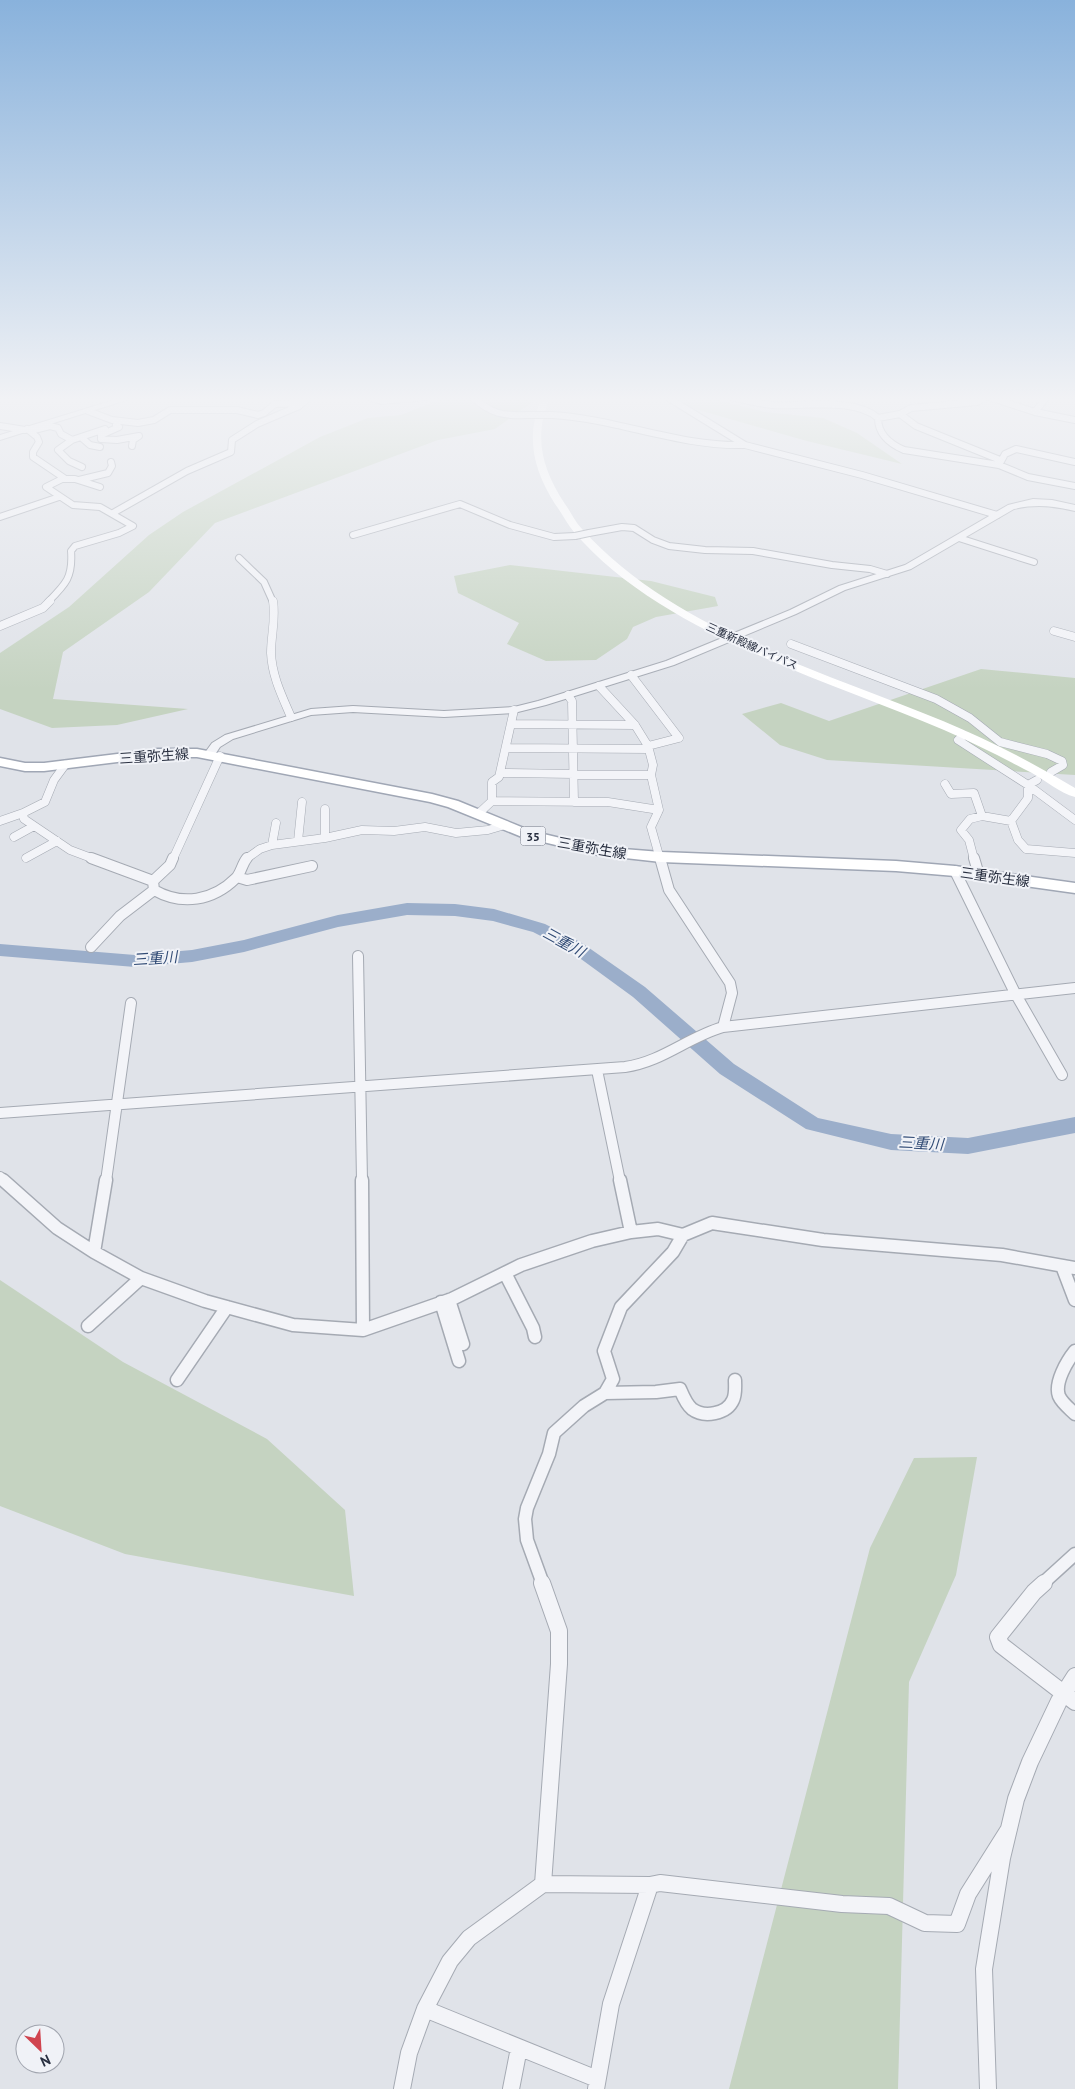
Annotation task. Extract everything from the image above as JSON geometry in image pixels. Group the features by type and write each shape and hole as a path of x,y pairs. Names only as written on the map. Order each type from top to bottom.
{"main road":[{"name":"三重新殿線バイパス","path":"553,494 563,512 581,534 621,571 658,598 730,638 964,735 1012,757 1075,793"},
{"name":"三重弥生線","path":"0,762 25,767 65,765 158,753 215,755 432,798 478,814 505,826 549,840 598,851 661,857 886,866 955,871 1075,888"}],"street":[{"path":"0,626 43,608 67,583 72,566 71,551 75,546 133,526 113,513 100,508 73,505 55,494"},
{"path":"113,513 145,494"},
{"path":"928,494 998,515"},
{"path":"0,517 59,498"},
{"path":"91,946 119,915 154,886 170,865 215,755 216,744 229,737 291,716 339,709 444,714 514,710 599,686 670,663 793,612 842,588 914,564 1010,508 1034,502 1052,503 1075,508"},
{"path":"353,535 460,504 510,525 554,537 576,536 622,527 634,528 653,540 669,546 705,550 753,550 832,565 870,569 887,574"},
{"path":"959,538 1034,562"},
{"path":"239,558 261,579 271,593 273,615 272,661 276,685 291,716"},
{"path":"1054,631 1075,637"},
{"path":"791,644 936,699 956,709 990,733 997,741 1009,746 1052,755 1062,761 1062,765 1050,772"},
{"path":"507,748 648,747 679,738 631,675"},
{"path":"599,686 636,725 648,747 653,765 651,776 659,810 651,827 669,890 730,982 732,993 723,1027"},
{"path":"568,695 572,701 574,802"},
{"path":"492,801 492,782 499,778 514,710"},
{"path":"511,724 636,725"},
{"path":"964,735 958,740 1028,785 1075,820"},
{"path":"0,821 45,802 54,780 65,765"},
{"path":"500,773 651,776"},
{"path":"1028,785 1037,780"},
{"path":"945,784 952,794 974,793 982,816"},
{"path":"1011,821 1028,798 1028,785"},
{"path":"478,814 492,801 622,803 659,810"},
{"path":"298,841 302,802"},
{"path":"325,809 325,838"},
{"path":"22,813 24,819 70,850 154,886 161,894 188,901 212,895 237,877 243,863 249,856 260,849 272,845 325,838 362,830 394,831 425,827 456,833 488,830 505,826"},
{"path":"979,875 968,840 961,830 970,819 982,816 1011,821"},
{"path":"1011,821 1018,841 1026,849 1075,853"},
{"path":"272,845 276,822"},
{"path":"14,838 34,826"},
{"path":"26,858 57,841"},
{"path":"237,877 247,880 312,866"},
{"path":"955,871 1015,993 1062,1075"},
{"path":"358,956 362,1086 363,1330"},
{"path":"0,1113 597,1070 642,1065 711,1030 723,1027 1015,993 1075,988"},
{"path":"94,1252 118,1104 131,1003"},
{"path":"597,1070 631,1232"},
{"path":"0,1176 57,1228 94,1252 141,1278 226,1307 293,1326 363,1330 445,1301 521,1265 592,1241 631,1232 658,1229 683,1235 712,1223 822,1240 1002,1255 1075,1268"},
{"path":"543,1884 559,1673 559,1631 527,1540 525,1519 527,1508 549,1454 554,1433 584,1406 605,1393 613,1379 604,1352 621,1307 673,1252 683,1235"},
{"path":"1062,1266 1075,1300"},
{"path":"505,1273 533,1328 535,1337"},
{"path":"88,1326 141,1278"},
{"path":"445,1301 463,1344"},
{"path":"445,1301 458,1361"},
{"path":"177,1380 226,1307"},
{"path":"1075,1351 1068,1357 1058,1388 1059,1396 1075,1414"},
{"path":"605,1393 656,1392 680,1389 690,1409 701,1414 717,1413 729,1407 734,1398 735,1380"},
{"path":"1069,1698 1001,1645 998,1637 1034,1592 1075,1554"},
{"path":"988,2089 984,1968 1008,1829 1016,1799 1030,1762 1069,1698 1075,1676"},
{"path":"402,2089 409,2053 425,2009 450,1961 469,1938 543,1884 650,1885 660,1883 842,1904 890,1906 925,1923 957,1924 968,1894 1008,1829"},
{"path":"425,2009 519,2048 596,2084 611,2004 650,1885"},
{"path":"511,2089 519,2048"}],"green space":[{"path":"215,494 292,494 215,523 149,592 63,652 53,699 188,709 117,725 52,728 0,709 0,653 69,607 149,535 183,512"},
{"path":"510,565 651,581 715,597 718,606 656,617 633,627 627,639 596,660 546,661 507,644 519,623 458,593 454,576"},
{"path":"981,669 1075,678 1075,775 827,760 780,745 742,714 781,703 829,721"},
{"path":"0,1280 123,1362 267,1439 345,1510 354,1596 125,1554 0,1506"},
{"path":"977,1457 956,1575 909,1682 898,2089 729,2089 870,1548 914,1458"}],"waterway":[{"name":"三重川","path":"0,950 135,961 192,956 244,946 338,921 407,909 455,910 494,915 539,928 576,947 639,992 727,1069 813,1124 891,1142 968,1146 1075,1125"}]}
